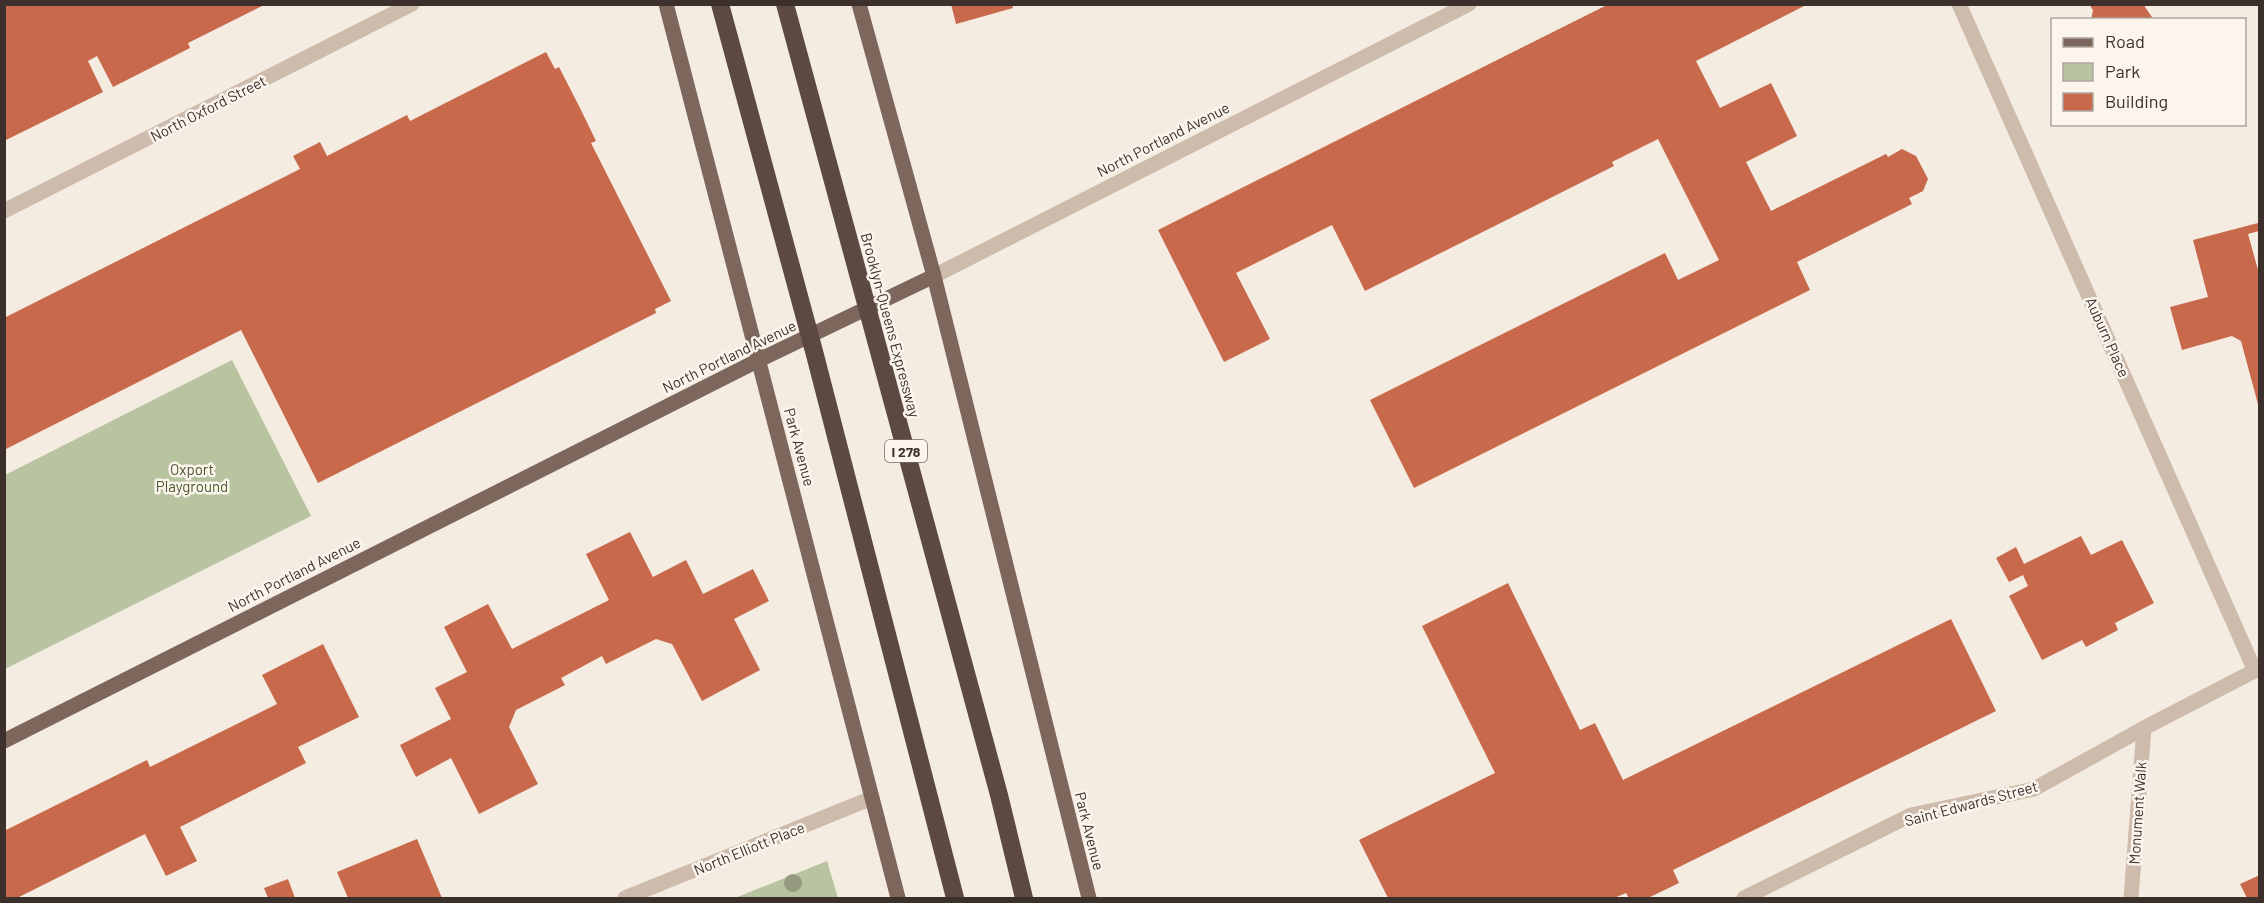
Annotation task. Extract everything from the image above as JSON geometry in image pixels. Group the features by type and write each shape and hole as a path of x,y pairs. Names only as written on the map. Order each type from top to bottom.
{"highway":[{"path":"720,4 816,355 955,898"},
{"name":"Brooklyn-Queens Expressway","path":"786,4 999,795 1024,898"}],"main road":[{"name":"Park Avenue","path":"666,4 898,898"},
{"name":"Park Avenue","path":"860,4 934,276 1089,898"},
{"name":"North Portland Avenue","path":"4,741 759,360 934,276"}],"street":[{"name":"North Oxford Street","path":"4,211 412,4"},
{"name":"North Portland Avenue","path":"934,276 1469,4"},
{"name":"Auburn Place","path":"1959,4 2257,669"},
{"name":"Saint Edwards Street","path":"1744,898 1911,815 2034,789 2257,669"},
{"name":"Monument Walk","path":"2131,898 2144,728"},
{"name":"North Elliott Place","path":"625,898 872,798"}],"green space":[{"name":"Oxport Playground","path":"232,360 311,516 5,669 5,475"},
{"path":"827,861 838,898 735,898"}],"building":[{"path":"4,4 266,4 188,43 190,48 113,87 97,56 88,61 103,92 4,141"},
{"path":"951,4 1012,4 1013,8 956,24"},
{"path":"1609,4 1808,4 1696,61 1720,108 1771,83 1797,136 1746,162 1771,211 1886,154 1888,157 1902,149 1916,156 1928,179 1923,191 1909,198 1912,204 1797,262 1810,290 1414,488 1370,400 1665,253 1678,280 1719,260 1658,139 1612,162 1614,166 1365,291 1332,225 1236,273 1270,339 1224,362 1158,230"},
{"path":"2089,4 2143,4 2153,18 2091,18 2093,10"},
{"path":"546,52 555,69 559,67 581,110 596,141 591,143 671,301 655,309 656,313 318,483 241,330 4,450 4,318 300,169 293,156 320,142 327,156 407,115 410,121"},
{"path":"2258,223 2259,231 2248,234 2260,277 2259,408 2241,341 2232,336 2182,350 2170,307 2208,297 2193,240"},
{"path":"630,532 653,577 686,560 703,594 753,569 769,601 734,619 760,670 702,701 672,644 656,639 606,664 602,656 561,678 565,685 516,710 509,727 538,784 479,814 451,758 416,777 400,745 451,719 435,688 467,672 444,627 488,604 512,649 609,600 586,554"},
{"path":"2081,536 2091,555 2122,540 2154,603 2115,623 2118,630 2086,647 2082,640 2042,660 2009,596 2028,586 2023,575 2009,582 1996,558 2016,547 2024,564"},
{"path":"1508,583 1580,730 1595,723 1623,780 1951,619 1996,711 1673,870 1679,883 1648,898 1629,898 1626,893 1614,898 1388,898 1359,840 1495,773 1422,626"},
{"path":"323,644 359,717 298,747 306,763 180,827 197,861 166,876 145,834 17,898 4,898 4,831 147,760 150,767 277,704 262,675"},
{"path":"417,839 442,898 348,898 337,872"},
{"path":"2260,875 2260,898 2247,898 2240,884"},
{"path":"288,879 295,898 268,898 264,888"}]}
